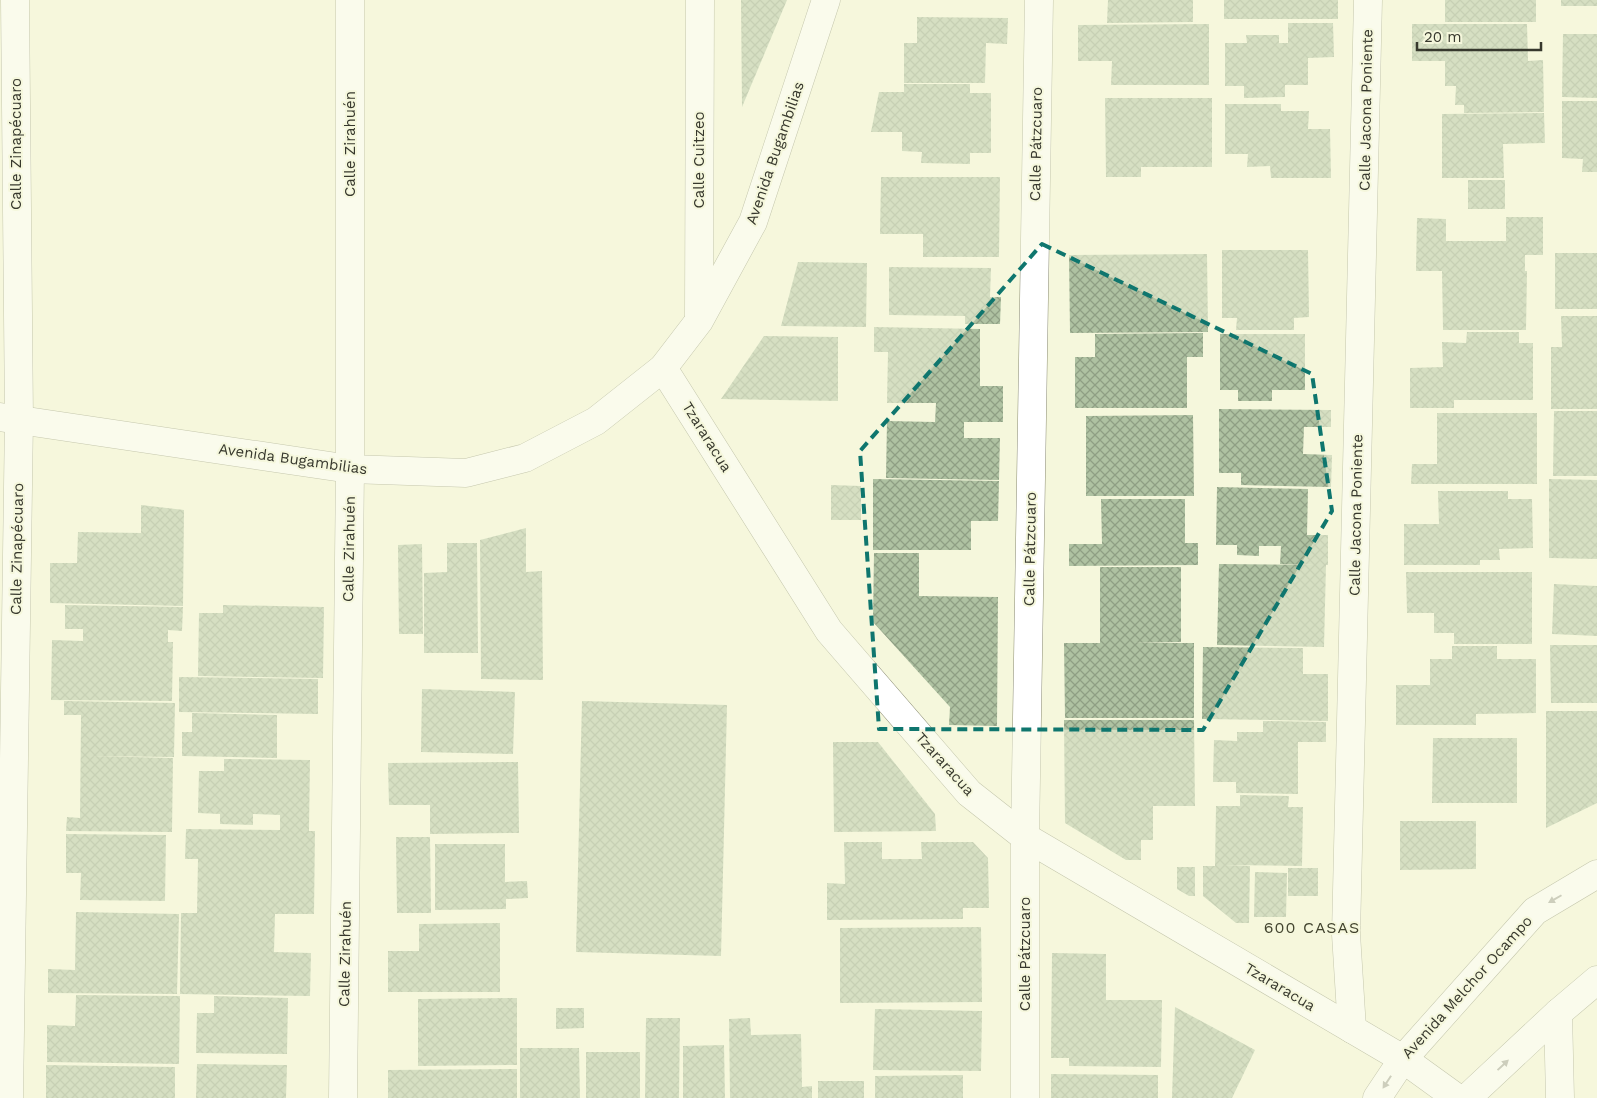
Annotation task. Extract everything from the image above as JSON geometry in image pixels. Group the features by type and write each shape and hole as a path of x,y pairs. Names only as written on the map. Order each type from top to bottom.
{"street":[{"name":"Calle Zinapécuaro","path":"9,1098 9,418 15,0"},
{"name":"Calle Zirahuén","path":"343,1098 350,469 350,0"},
{"name":"Calle Cuitzeo","path":"699,321 700,0"},
{"name":"Avenida Bugambilias","path":"9,418 350,469 466,473 525,458 596,421 663,368 699,321 753,222 826,0"},
{"name":"Calle Pátzcuaro","path":"1025,1098 1025,837 1039,0"},
{"name":"Calle Jacona Poniente","path":"1352,1029 1346,934 1368,0"},
{"name":"Tzararacua","path":"663,368 829,632 969,793 1025,837 1402,1059 1457,1098"},
{"name":"Avenida Melchor Ocampo","path":"1377,1098 1402,1059 1535,911 1597,874"},
{"path":"1467,1098 1558,1013 1597,980"},
{"path":"1558,1013 1560,1098"}],"highlighted area":[{"path":"1042,244 1312,374 1332,511 1203,730 879,729 860,451"}],"building":[{"path":"741,0 787,0 742,107"},
{"path":"1108,0 1193,0 1193,22 1107,23"},
{"path":"1224,0 1338,0 1338,19 1224,19"},
{"path":"1445,0 1536,0 1536,22 1445,22"},
{"path":"1561,0 1597,0 1597,6 1561,6"},
{"path":"917,17 1008,18 1007,44 986,43 985,83 904,83 904,43 917,43"},
{"path":"1288,23 1333,23 1334,57 1308,58 1308,85 1285,85 1285,97 1244,98 1244,86 1225,86 1225,43 1247,43 1246,35 1279,35 1279,43 1288,43"},
{"path":"1209,24 1209,85 1111,85 1112,61 1078,61 1078,25"},
{"path":"1412,24 1527,24 1528,61 1543,60 1544,112 1464,113 1464,105 1455,105 1456,86 1445,86 1445,61 1412,61"},
{"path":"1563,34 1597,34 1597,98 1562,97"},
{"path":"904,84 970,84 970,93 991,93 991,153 970,153 970,164 921,163 922,152 902,151 902,132 871,132 879,92 904,92"},
{"path":"1105,98 1212,98 1212,167 1141,167 1141,177 1106,177"},
{"path":"1562,101 1597,101 1597,172 1582,172 1583,159 1562,158"},
{"path":"1225,104 1281,104 1281,111 1309,111 1308,129 1330,129 1331,178 1271,178 1270,166 1247,167 1248,154 1225,154"},
{"path":"1544,113 1545,143 1503,144 1504,178 1442,178 1442,114"},
{"path":"881,177 1000,177 999,257 923,257 923,234 880,234"},
{"path":"1468,180 1505,180 1505,209 1468,209"},
{"path":"1506,217 1543,217 1543,255 1525,255 1525,271 1527,271 1526,330 1443,330 1442,271 1416,271 1417,218 1446,219 1446,241 1506,241"},
{"path":"1222,250 1308,250 1309,317 1294,318 1294,330 1236,330 1237,318 1222,318"},
{"path":"1555,253 1597,253 1597,309 1555,309"},
{"path":"1207,254 1208,332 1070,333 1069,255"},
{"path":"798,262 867,263 866,327 781,326"},
{"path":"889,267 991,268 990,297 1001,297 1000,324 965,324 965,316 889,315"},
{"path":"1561,316 1597,316 1597,409 1551,409 1551,347 1562,347"},
{"path":"874,327 980,329 980,386 1003,386 1003,422 964,422 964,438 1000,438 999,480 886,478 887,421 935,422 936,403 887,403 888,352 874,352"},
{"path":"1467,332 1519,332 1519,343 1533,343 1533,400 1454,400 1454,408 1410,408 1410,368 1443,367 1442,342 1466,343"},
{"path":"1203,333 1203,357 1187,357 1187,408 1075,408 1075,357 1095,357 1095,334"},
{"path":"1220,334 1305,334 1305,390 1272,390 1272,401 1238,401 1238,390 1220,390"},
{"path":"764,336 838,337 838,401 721,399"},
{"path":"1219,409 1331,410 1331,427 1304,427 1303,454 1332,455 1331,487 1241,485 1241,473 1219,473"},
{"path":"1554,411 1597,411 1597,476 1553,476"},
{"path":"1437,413 1537,413 1537,484 1411,484 1412,464 1437,464"},
{"path":"1193,415 1194,496 1086,496 1086,416"},
{"path":"873,479 999,481 998,521 971,521 971,550 873,550"},
{"path":"1549,479 1597,480 1597,559 1549,558"},
{"path":"831,485 861,486 861,520 831,520"},
{"path":"1217,487 1308,489 1307,535 1328,535 1324,647 1217,645 1219,564 1315,565 1280,564 1281,546 1259,546 1259,556 1237,555 1237,545 1216,545"},
{"path":"1438,491 1508,491 1508,499 1532,499 1533,548 1499,549 1500,560 1480,560 1480,565 1404,565 1404,524 1439,524"},
{"path":"1101,499 1185,499 1185,543 1198,543 1198,565 1069,566 1069,544 1102,544"},
{"path":"141,505 184,510 183,606 50,603 50,563 77,563 78,532 141,533"},
{"path":"526,528 526,572 542,571 543,680 481,679 480,540"},
{"path":"447,543 477,543 478,653 424,653 424,573 447,572"},
{"path":"422,544 423,634 399,634 398,545"},
{"path":"874,553 919,553 919,596 998,597 997,726 949,725 950,707 873,622"},
{"path":"1100,567 1181,567 1181,642 1134,643 1194,643 1194,718 1065,718 1064,643 1100,643"},
{"path":"1406,572 1532,572 1532,644 1454,644 1454,633 1434,633 1434,613 1407,613"},
{"path":"1554,584 1597,586 1597,636 1552,634"},
{"path":"65,605 183,607 182,631 168,630 168,642 173,642 172,701 51,700 52,640 83,641 83,629 65,629"},
{"path":"223,605 324,607 323,678 198,676 199,613 223,613"},
{"path":"1550,645 1597,645 1597,703 1551,703"},
{"path":"1452,646 1497,646 1497,659 1536,659 1536,713 1476,714 1476,725 1396,725 1396,685 1430,685 1430,659 1452,659"},
{"path":"1203,647 1303,648 1303,674 1328,674 1328,721 1202,719"},
{"path":"179,677 318,679 318,714 179,712"},
{"path":"422,689 515,692 513,754 421,752"},
{"path":"64,701 175,703 174,757 88,756 173,758 172,832 66,831 67,817 80,818 81,715 64,715"},
{"path":"582,701 727,705 721,956 576,952"},
{"path":"1546,711 1597,711 1597,803 1546,828"},
{"path":"192,713 277,715 277,758 182,756 182,732 192,732"},
{"path":"1064,720 1194,720 1195,806 1153,806 1153,840 1141,840 1141,860 1126,860 1065,823"},
{"path":"1263,721 1326,722 1326,742 1298,742 1298,794 1236,793 1236,782 1213,782 1214,740 1237,741 1237,732 1263,732"},
{"path":"1433,738 1517,738 1517,803 1432,803"},
{"path":"833,742 878,742 935,814 936,831 834,832"},
{"path":"224,759 310,760 309,831 315,831 314,914 275,914 274,952 311,953 310,996 180,994 181,913 197,913 198,859 185,859 186,829 280,830 280,815 253,814 253,825 220,824 220,814 198,813 199,771 224,771"},
{"path":"518,762 519,833 430,834 430,805 389,805 388,763"},
{"path":"1240,795 1289,796 1288,807 1303,807 1302,866 1223,865 1250,866 1249,923 1236,923 1203,896 1203,866 1215,866 1216,806 1240,806"},
{"path":"1400,821 1476,821 1476,869 1400,870"},
{"path":"66,834 166,835 165,901 80,900 81,873 66,873"},
{"path":"396,837 430,837 431,913 397,913"},
{"path":"844,842 882,842 882,859 922,859 921,842 973,842 988,858 989,908 963,908 963,919 827,920 827,883 845,884"},
{"path":"435,844 505,844 505,882 527,881 528,898 506,899 506,909 435,910"},
{"path":"1177,867 1195,867 1195,896 1189,896 1177,889"},
{"path":"1288,868 1318,868 1318,896 1288,896"},
{"path":"1255,872 1287,873 1286,917 1254,917"},
{"path":"76,912 179,914 177,994 48,993 48,969 75,970"},
{"path":"500,923 500,992 388,992 388,951 419,951 419,924"},
{"path":"981,927 982,1002 840,1003 840,928"},
{"path":"1052,953 1106,954 1106,1000 1162,1000 1161,1067 1069,1066 1069,1058 1051,1058"},
{"path":"76,995 180,996 179,1064 47,1062 47,1025 75,1026"},
{"path":"214,996 288,998 287,1054 196,1053 197,1013 214,1013"},
{"path":"517,998 517,1065 418,1066 418,999"},
{"path":"1175,1007 1255,1050 1232,1098 1172,1098"},
{"path":"556,1008 584,1008 584,1028 556,1029"},
{"path":"875,1009 982,1011 981,1071 873,1070"},
{"path":"646,1018 680,1018 679,1098 645,1098"},
{"path":"750,1018 751,1035 801,1034 802,1087 812,1086 812,1098 730,1098 729,1019"},
{"path":"724,1045 725,1098 683,1098 683,1046"},
{"path":"520,1048 579,1048 580,1098 520,1098"},
{"path":"586,1052 640,1052 640,1098 586,1098"},
{"path":"197,1064 287,1065 286,1098 196,1098"},
{"path":"46,1065 175,1067 175,1098 46,1098"},
{"path":"517,1069 517,1098 388,1098 388,1070"},
{"path":"1051,1074 1158,1075 1158,1098 1051,1098"},
{"path":"963,1075 963,1098 875,1098 875,1076"},
{"path":"818,1081 864,1081 864,1098 818,1098"}],"district":[{"name":"600 CASAS","path":"1312,927"}]}
